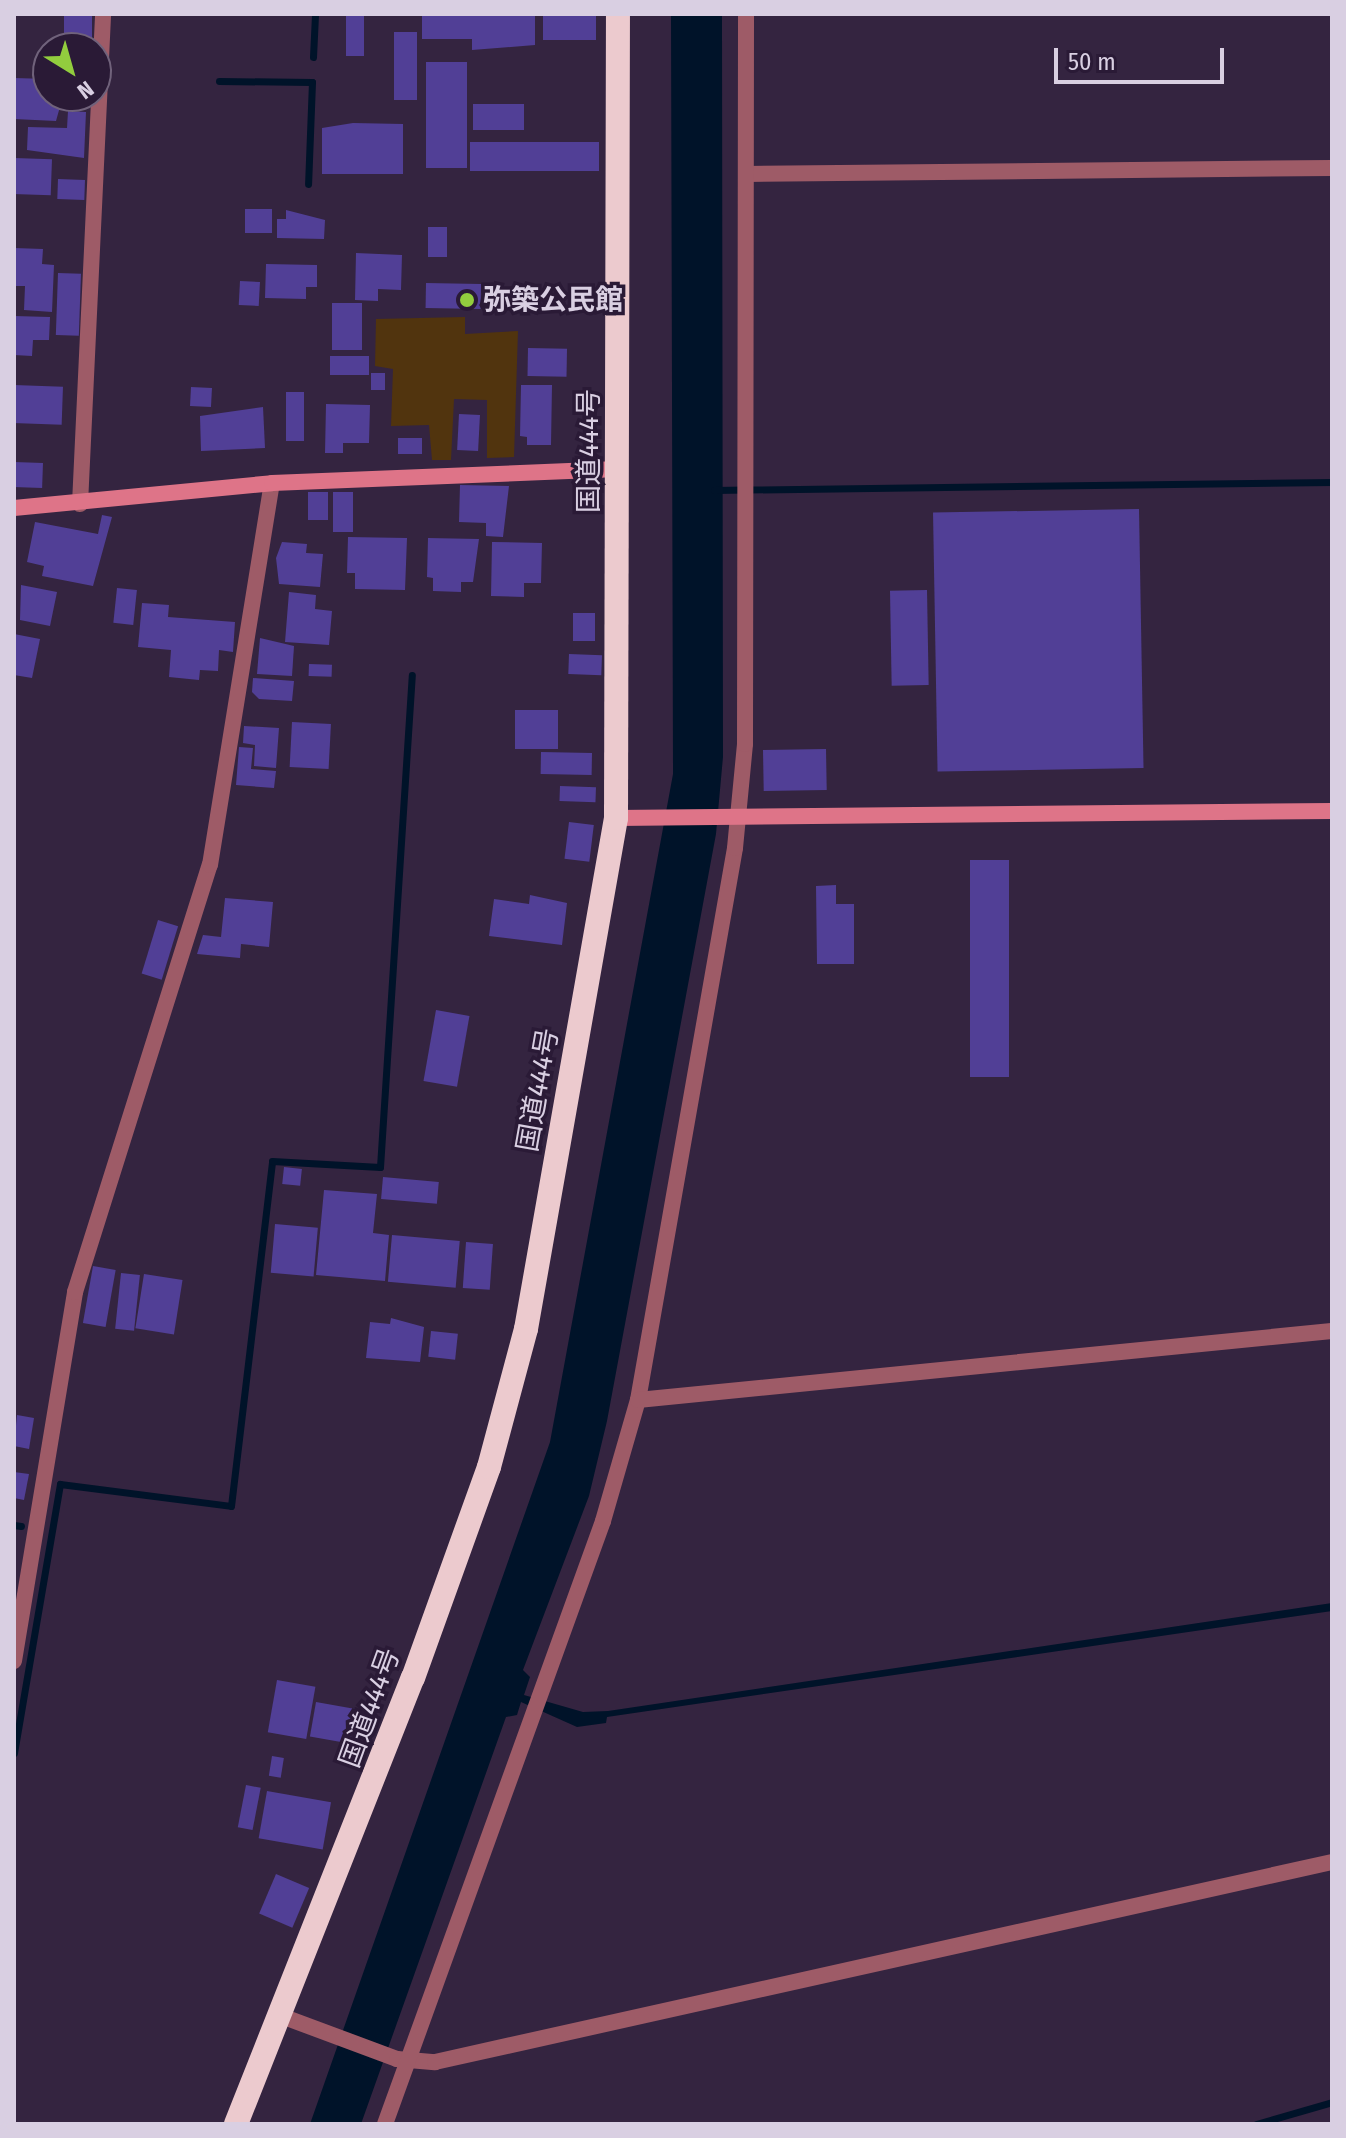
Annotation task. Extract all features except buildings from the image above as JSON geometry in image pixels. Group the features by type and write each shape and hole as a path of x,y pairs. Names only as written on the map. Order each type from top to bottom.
{"highway":[{"name":"国道444号","path":"236,2124 276,2014 356,1832 489,1467 526,1329 616,818 618,14"}],"street":[{"path":"80,504 103,14"},
{"path":"385,2124 402,2060 603,1521 638,1400 745,744 746,14"},
{"path":"747,174 1332,168"},
{"path":"14,508 272,483 618,469"},
{"path":"14,1661 75,1292 210,865 272,483"},
{"path":"616,818 732,822 1332,811"},
{"path":"638,1400 1332,1331"},
{"path":"276,2014 402,2060 435,2062 1332,1862"}],"shaded area":[{"path":"465,317 465,334 518,331 514,457 487,458 487,400 454,399 451,460 432,460 429,425 391,426 393,369 375,366 376,319"}],"water":[{"path":"671,14 722,14 723,757 716,834 607,1421 589,1496 523,1670 530,1677 524,1695 583,1712 608,1711 1332,1603 1332,1611 607,1717 606,1723 577,1727 521,1702 517,1715 506,1717 361,2124 310,2124 550,1442 673,774"}],"waterway":[{"path":"313,57 315,14"},
{"path":"219,81 312,82 308,184"},
{"path":"714,490 1332,482"},
{"path":"14,1753 60,1484 231,1506 272,1161 380,1167 412,675"},
{"path":"14,1525 21,1526"},
{"path":"1256,2124 1332,2102"}],"place":[{"name":"弥築公民館","path":"467,300"}]}
